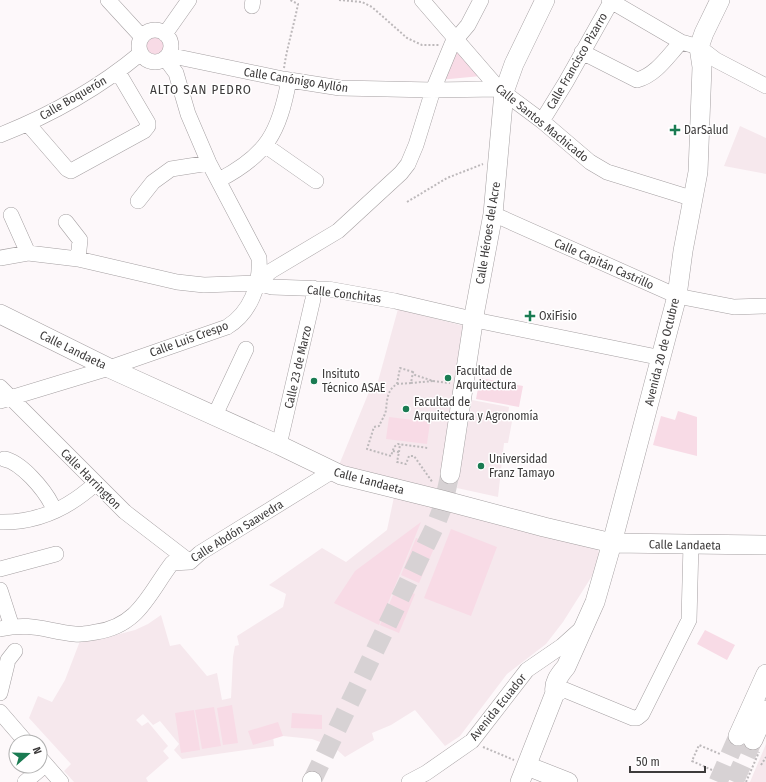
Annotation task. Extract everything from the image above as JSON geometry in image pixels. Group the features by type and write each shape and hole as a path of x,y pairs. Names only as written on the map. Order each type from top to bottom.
{"main road":[{"name":"Calle Héroes del Acre","path":"450,474 474,319 493,214 499,159 502,91 545,0"},
{"name":"Avenida 20 de Octubre","path":"524,774 558,692 554,687 559,674 566,667 595,602 662,358 677,296 683,251 698,172 702,67 699,47 720,0"},
{"name":"Calle Landaeta","path":"0,314 109,368 279,445 331,472 544,528 612,543 766,545"},
{"path":"750,741 766,674"},
{"path":"750,741 766,710"},
{"path":"524,774 568,782"}],"street":[{"path":"108,0 142,37"},
{"path":"165,34 188,0"},
{"name":"Calle Santos Machicado","path":"422,0 453,42 502,91 542,121 590,162 607,172 694,199"},
{"path":"257,284 271,271 338,231 397,177 408,164 416,145 433,90 453,42 468,25 481,0"},
{"path":"611,0 681,42 699,47 716,60 766,86"},
{"name":"Calle Francisco Pizarro","path":"542,121 611,0"},
{"path":"153,30 165,34 170,44 166,56 154,62 146,59 141,53 139,44 142,37 153,30"},
{"path":"582,52 637,80 647,77 653,72 681,42"},
{"name":"Calle Boquerón","path":"0,136 28,124 86,93 118,72 141,53"},
{"name":"Calle Canónigo Ayllón","path":"166,56 286,80 340,88 502,91"},
{"name":"Calle Luis Crespo","path":"4,395 109,368 226,327 238,320 249,307 260,271 259,258 219,180 209,164 188,114 176,74 166,56"},
{"path":"28,124 70,171 144,131 148,126 148,123 118,72"},
{"path":"219,180 249,162 266,146 278,124 286,80"},
{"path":"266,146 316,181"},
{"path":"138,201 152,182 171,168 209,164"},
{"name":"Calle Capitán Castrillo","path":"493,214 677,296 734,307 766,306"},
{"path":"12,215 28,253"},
{"path":"66,222 80,240 78,259"},
{"name":"Calle Conchitas","path":"0,258 28,253 78,259 177,282 204,285 257,284 272,287 328,289 396,301 474,319 662,358"},
{"name":"Calle 23 de Marzo","path":"279,445 314,299 313,288"},
{"path":"215,415 246,348"},
{"name":"Calle Harrington","path":"4,395 124,512 190,562"},
{"path":"4,460 17,463 44,492 52,505"},
{"name":"Calle Abdón Saavedra","path":"6,628 44,627 76,634 107,630 129,619 142,606 155,591 172,563 190,562 206,549 331,472"},
{"path":"0,522 15,522 53,512 79,499 96,484"},
{"path":"558,692 565,690 633,718 641,716 689,620 691,544"},
{"path":"0,569 56,554"},
{"path":"0,590 6,628"},
{"name":"Avenida Ecuador","path":"409,782 426,773 472,741 527,670 562,646 583,627"},
{"path":"0,693 8,660 15,651"},
{"path":"0,712 19,734"},
{"path":"48,767 61,782"},
{"path":"25,782 32,774"}],"path":[{"path":"286,80 286,53 292,37 298,4 290,0"},
{"path":"338,0 362,2 372,7 408,38 422,45 453,42"},
{"path":"407,202 447,178 499,159"},
{"path":"397,384 400,368 433,381 455,384"},
{"path":"411,383 413,372"},
{"path":"428,448 400,444 394,447 392,456 367,449 372,431 374,427 379,426 386,410 385,404 391,388 397,384 433,381"},
{"path":"400,444 397,462 406,464 409,456 414,456 437,488"},
{"path":"393,451 399,452"},
{"path":"746,782 750,741"},
{"path":"478,744 524,774"},
{"path":"712,770 692,761 699,745 720,754"},
{"path":"761,765 766,757"}],"shaded area":[{"path":"155,36 162,39 165,46 162,53 155,56 148,53 145,46 148,39"},
{"path":"455,47 481,76 439,80"},
{"path":"740,126 766,138 766,174 724,166"},
{"name":"Facultad de Arquitectura y Agronomía","path":"398,309 464,326 440,486 434,490 339,465 371,387 375,389 377,385"},
{"path":"480,378 523,386 519,407 476,399"},
{"name":"Universidad Franz Tamayo","path":"472,400 509,407 508,415 513,416 508,443 504,443 498,497 457,488"},
{"path":"678,411 697,417 697,456 653,445 661,416 675,420"},
{"path":"389,417 430,422 427,444 386,439"},
{"path":"394,497 596,547 600,554 592,576 563,622 546,644 507,674 460,736 445,746 415,710 391,725 372,733 374,740 345,757 334,747 312,739 273,735 274,746 182,759 174,750 179,744 160,721 153,725 143,714 136,720 142,726 148,722 168,746 163,751 169,758 146,778 148,782 74,782 64,771 71,764 48,739 48,734 44,734 29,718 38,696 52,702 65,680 80,641 112,636 135,630 148,624 161,615 170,646 180,644 207,676 217,673 222,700 231,698 233,657 235,646 239,645 237,636 283,607 286,594 269,585 322,548 346,562 387,530"},
{"path":"421,522 379,625 334,603 355,571"},
{"path":"451,529 497,547 471,616 424,598"},
{"path":"416,538 435,546 419,583 401,575"},
{"path":"397,586 415,594 399,633 380,625"},
{"path":"705,630 735,645 727,660 697,644"},
{"path":"232,705 238,743 223,745 217,708"},
{"path":"214,707 221,746 202,749 195,710"},
{"path":"194,710 200,750 181,753 175,713"},
{"path":"292,713 322,715 322,729 291,728"},
{"path":"278,722 283,736 253,745 248,731"},
{"path":"766,744 766,782 750,782"}],"tunnel":[{"path":"312,781 436,524 443,506 450,474"},
{"path":"718,782 738,736"},
{"path":"734,782 753,740"}],"place":[{"name":"DarSalud","path":"675,130"},
{"name":"OxiFisio","path":"530,316"},
{"name":"Facultad de Arquitectura","path":"448,378"},
{"name":"Insituto Técnico ASAE","path":"314,381"},
{"name":"Facultad de Arquitectura y Agronomía","path":"406,409"},
{"name":"Universidad Franz Tamayo","path":"481,466"}],"district":[{"name":"ALTO SAN PEDRO","path":"201,89"}]}
